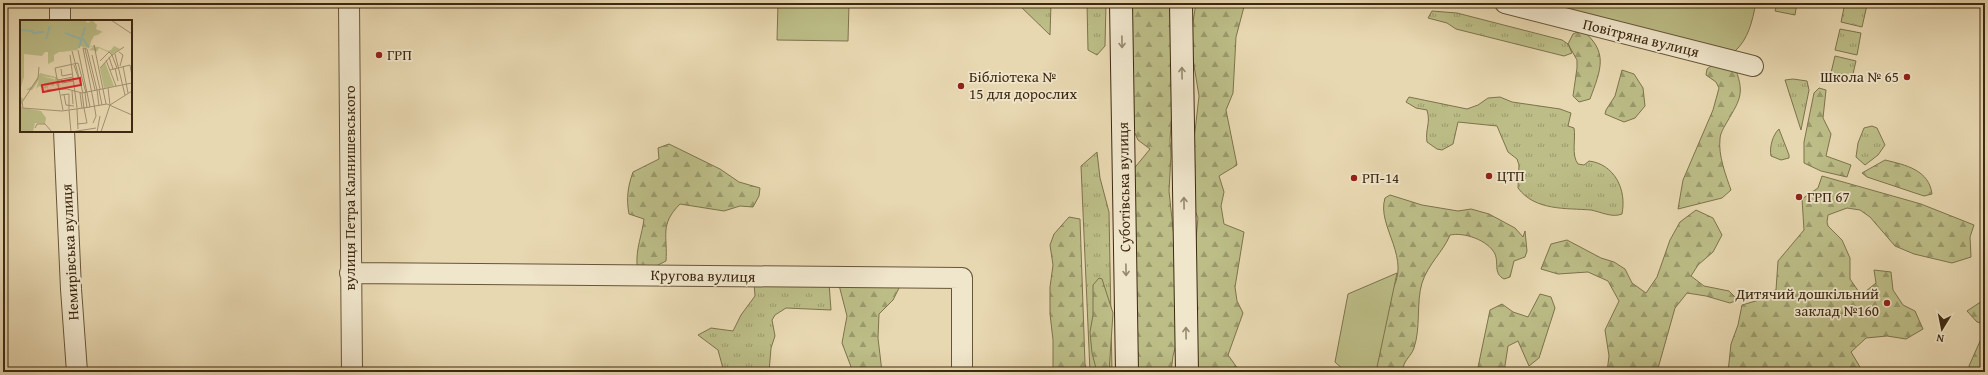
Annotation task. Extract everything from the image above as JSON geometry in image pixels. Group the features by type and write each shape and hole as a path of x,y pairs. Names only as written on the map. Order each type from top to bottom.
{"street":[{"path":"60,3 60,20"},
{"name":"вулиця Петра Калнишевського","path":"349,3 352,372"},
{"name":"Суботівська вулиця","path":"1122,3 1127,372"},
{"path":"1182,3 1187,372"},
{"name":"Повітряна вулиця","path":"1505,3 1753,66"},
{"name":"Немирівська вулиця","path":"64,132 71,289 77,372"},
{"name":"Кругова вулиця","path":"350,273 962,278 962,372"}],"green space":[{"path":"778,3 849,3 848,41 777,40"},
{"path":"1017,3 1051,3 1050,35"},
{"path":"1087,3 1106,3 1105,46 1097,55 1088,50"},
{"path":"1131,3 1171,3 1171,66 1173,95 1169,191 1174,238 1177,341 1171,372 1132,372 1132,171 1150,149 1138,140 1132,127"},
{"path":"1196,3 1245,3 1236,37 1233,93 1226,110 1237,165 1219,176 1224,192 1221,206 1224,224 1244,232 1235,287 1237,301 1243,313 1228,355 1238,369 1238,372 1194,372 1193,341 1198,308 1192,278 1198,218 1191,201 1187,174 1195,131 1199,96 1190,41"},
{"path":"1540,3 1756,3 1746,36 1734,52"},
{"path":"1777,3 1797,3 1795,15 1775,11"},
{"path":"1845,3 1867,5 1862,27 1841,22"},
{"path":"1432,11 1457,13 1562,40 1568,44 1572,53 1564,56 1456,29 1447,23 1428,18"},
{"path":"1840,29 1861,33 1857,55 1835,50"},
{"path":"1582,30 1591,38 1596,46 1600,62 1597,79 1590,99 1579,102 1573,96 1577,60 1568,44 1573,34"},
{"path":"1835,56 1856,61 1851,82 1830,77"},
{"path":"1734,65 1740,82 1740,95 1736,107 1720,137 1720,152 1731,190 1722,198 1678,209 1683,180 1713,110 1719,88 1716,82 1706,75 1707,69 1711,66"},
{"path":"1622,70 1634,74 1643,88 1645,106 1635,118 1624,122 1605,114 1615,96"},
{"path":"1793,79 1807,81 1809,90 1801,130 1785,80"},
{"path":"1819,88 1826,90 1823,118 1831,134 1826,156 1851,165 1847,177 1821,171 1804,163 1804,142 1814,93"},
{"path":"1409,97 1467,109 1478,105 1488,98 1500,97 1512,102 1560,109 1571,113 1568,126 1574,128 1574,152 1578,164 1584,165 1589,161 1598,163 1612,172 1620,187 1623,205 1622,214 1610,215 1591,210 1552,207 1533,201 1518,188 1519,165 1517,159 1508,152 1497,126 1458,122 1453,144 1442,150 1437,149 1427,142 1427,110 1416,108 1406,102"},
{"path":"1872,126 1877,128 1885,145 1878,155 1865,165 1856,157 1858,143 1864,128"},
{"path":"1779,129 1789,155 1789,158 1781,160 1771,156 1771,145 1773,138"},
{"path":"669,144 720,169 739,182 760,188 759,196 753,207 740,206 724,211 680,204 673,211 667,225 666,261 654,267 637,265 638,247 644,219 629,214 628,192 630,182 633,172 659,159 658,148"},
{"path":"1097,152 1100,178 1109,212 1112,372 1090,372 1081,166"},
{"path":"1885,160 1901,164 1921,174 1930,186 1932,194 1924,196 1867,177 1862,173"},
{"path":"1822,176 1921,204 1974,225 1970,237 1971,257 1952,263 1914,254 1895,246 1870,217 1860,210 1847,208 1828,215 1828,226 1842,240 1850,258 1850,279 1861,295 1876,283 1874,270 1891,272 1893,290 1903,305 1915,311 1923,329 1906,339 1887,336 1866,338 1851,352 1863,372 1728,372 1731,344 1738,325 1742,305 1759,300 1757,295 1776,290 1778,261 1804,230 1802,199 1818,188"},
{"path":"1390,195 1422,205 1458,211 1471,209 1489,214 1515,228 1523,237 1525,231 1527,251 1525,257 1514,261 1510,277 1504,279 1497,271 1496,258 1492,249 1481,241 1469,236 1456,234 1450,235 1444,247 1428,270 1422,283 1419,299 1416,340 1413,351 1405,362 1403,372 1369,372 1390,293 1396,280 1398,268 1397,256 1385,220 1385,198"},
{"path":"1696,210 1713,218 1722,235 1713,252 1698,265 1691,276 1704,286 1729,291 1738,300 1730,303 1706,296 1687,293 1675,308 1657,372 1607,372 1609,356 1605,330 1619,301 1608,281 1588,272 1558,274 1541,269 1551,244 1567,240 1601,258 1614,262 1625,269 1632,283 1646,293 1657,277 1670,240 1680,222"},
{"path":"1069,217 1080,219 1085,364 1088,372 1053,372 1050,287 1053,265 1050,245 1054,234"},
{"path":"1397,273 1376,372 1346,372 1335,362 1348,294"},
{"path":"1099,278 1102,279 1113,313 1109,372 1097,372 1092,353 1090,332 1093,315 1093,285"},
{"path":"754,282 829,283 831,310 786,308 775,315 772,320 775,336 771,348 769,372 724,372 718,350 698,335 711,328 733,331 741,315 755,296"},
{"path":"894,283 899,288 893,300 879,314 878,338 882,372 853,372 842,343 847,316 839,285"},
{"path":"1540,294 1551,297 1555,308 1539,358 1529,366 1518,341 1508,346 1504,372 1477,372 1490,310 1502,304 1513,312 1528,317"},
{"path":"1985,299 1985,324 1977,322 1967,311"},
{"path":"1985,330 1985,372 1971,372 1969,366"}],"place":[{"name":"ГРП","path":"379,55"},
{"name":"Школа № 65","path":"1907,77"},
{"name":"Бібліотека № 15 для дорослих","path":"961,86"},
{"name":"ЦТП","path":"1489,176"},
{"name":"РП-14","path":"1354,178"},
{"name":"ГРП 67","path":"1799,197"},
{"name":"Дитячий дошкільний заклад №160","path":"1887,303"}]}
